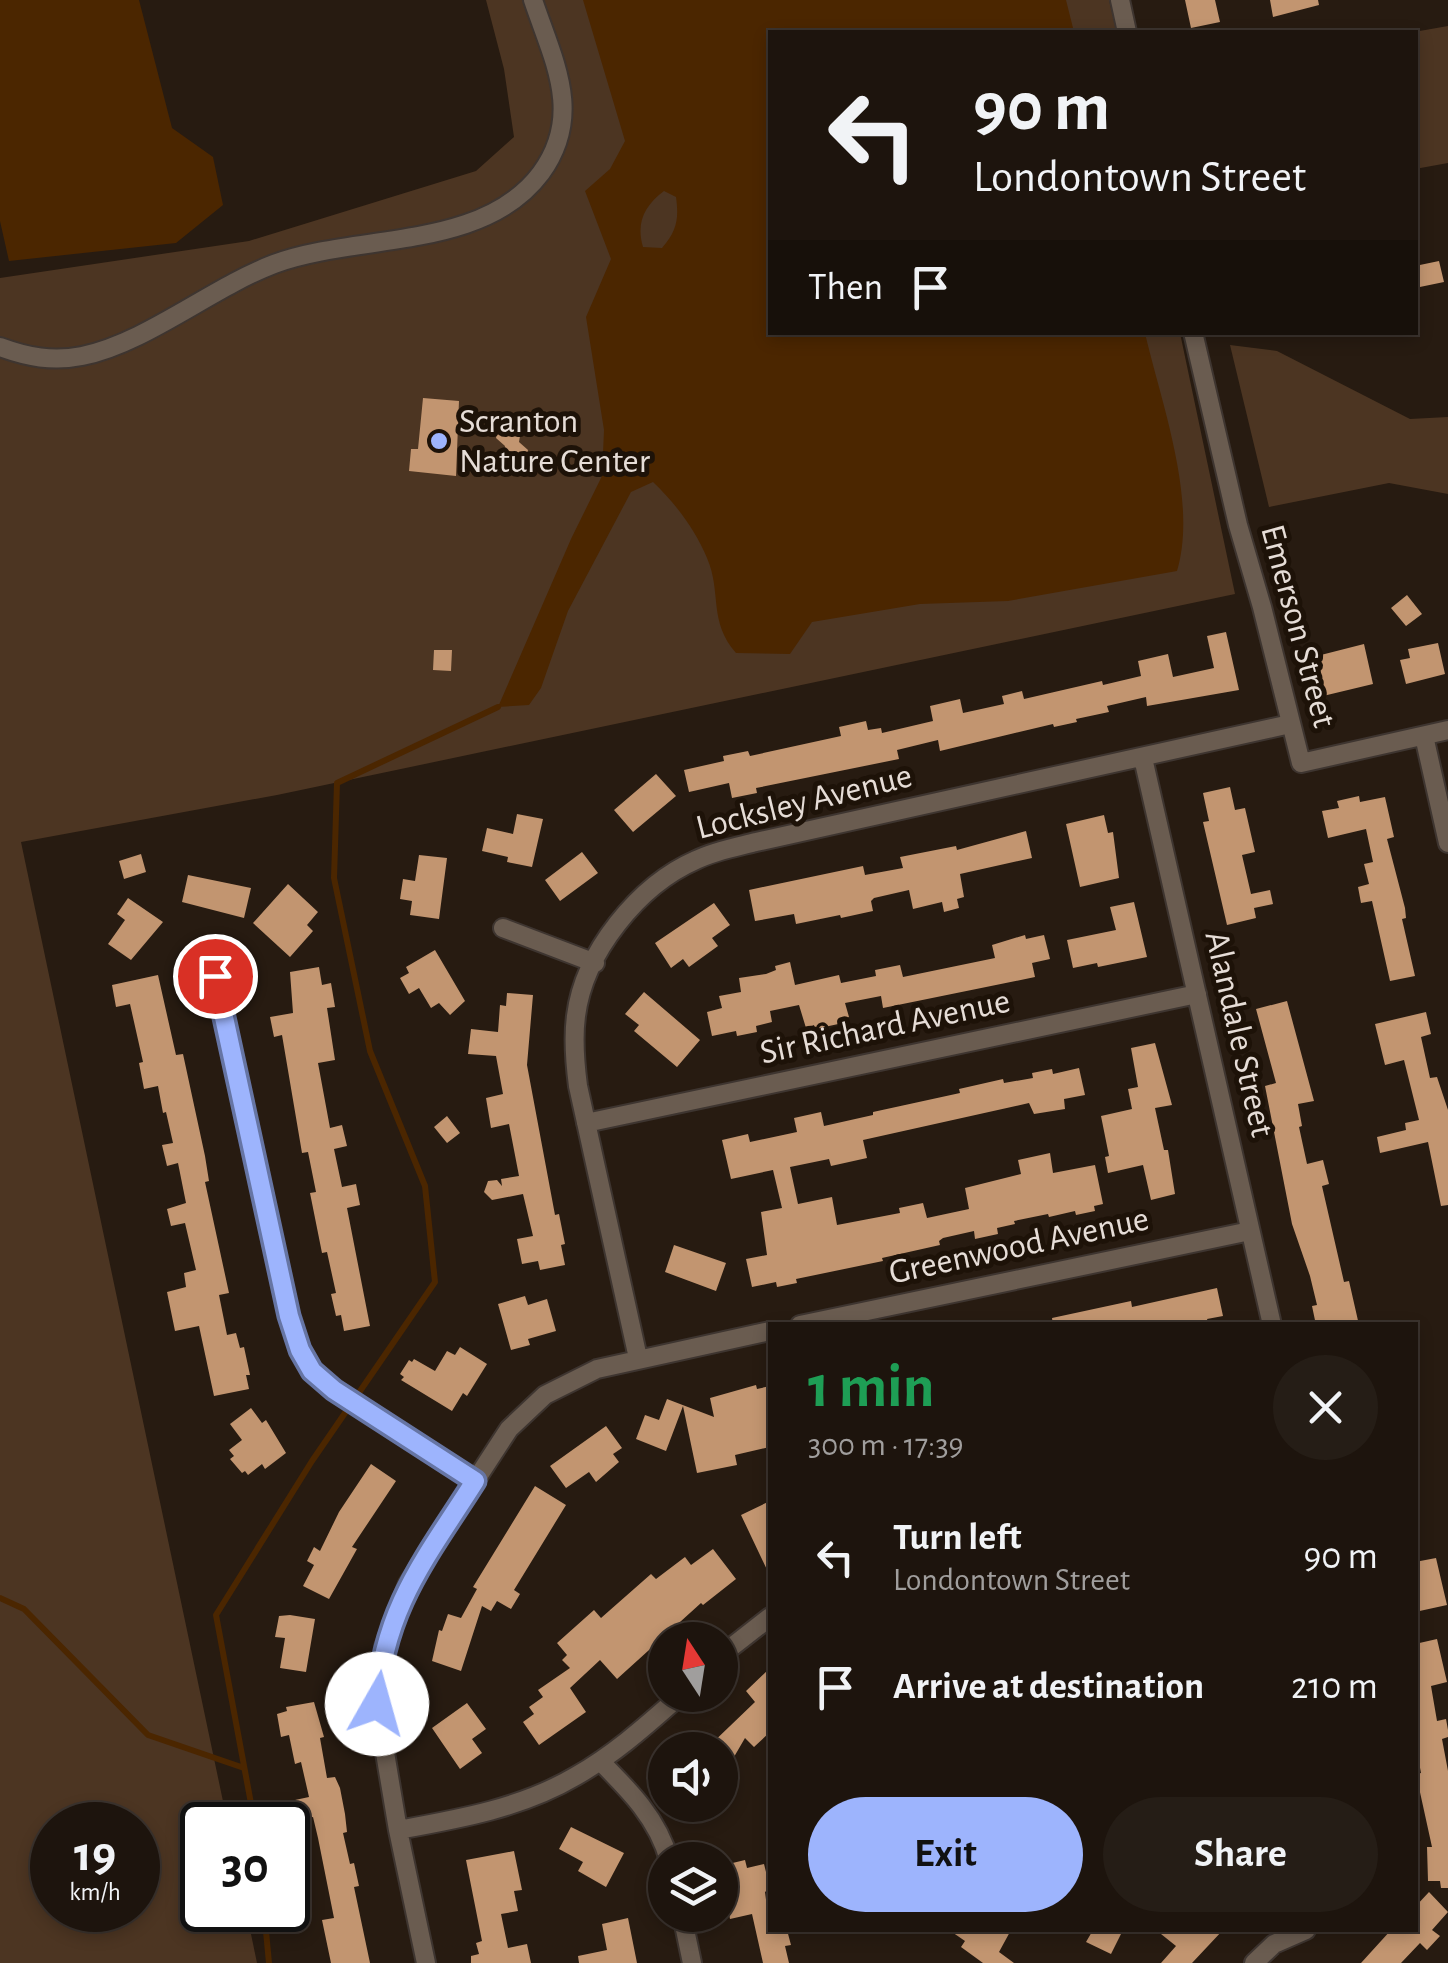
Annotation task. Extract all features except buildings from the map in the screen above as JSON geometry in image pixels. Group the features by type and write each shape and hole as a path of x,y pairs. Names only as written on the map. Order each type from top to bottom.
{"street":[{"path":"0,347 38,358 86,355 120,343 275,264 314,252 468,225 513,201 543,170 564,120 562,90 533,0"},
{"path":"1120,0 1127,30"},
{"name":"Emerson Street","path":"1195,335 1300,764 1424,736"},
{"name":"Locksley Avenue","path":"638,1358 578,1086 576,1016 595,963 628,910 652,886 698,858 756,842 1290,724"},
{"path":"1448,730 1424,736 1448,843"},
{"name":"Alandale Street","path":"1143,758 1271,1322"},
{"path":"503,928 595,963"},
{"path":"215,976 289,1316 300,1350 312,1371 334,1390 475,1481"},
{"name":"Sir Richard Avenue","path":"586,1123 1196,994"},
{"name":"Greenwood Avenue","path":"814,1322 1250,1230"},
{"path":"426,1963 377,1704 384,1646 408,1584 510,1429 545,1395 597,1369 768,1331"},
{"path":"738,1642 768,1619"},
{"path":"398,1830 495,1810 539,1794 600,1760 661,1712"},
{"path":"600,1760 646,1811 662,1842"},
{"path":"686,1932 692,1963"},
{"path":"1254,1963 1274,1944 1301,1932"}],"shaded area":[{"path":"0,0 139,0 172,128 213,157 223,205 176,243 9,261 0,221"},
{"path":"486,0 1109,0 1116,30 768,30 768,335 1180,335 1235,594 277,795 21,842 223,1802 180,1802 180,1932 251,1932 257,1963 0,1963 0,278 249,241 476,171 514,137 504,69"},
{"path":"583,0 1066,0 1074,30 768,30 768,335 1146,335 1180,483 1182,544 1177,571 1008,601 920,604 812,622 790,654 736,653 718,618 711,571 702,547 684,517 653,482 631,492 568,611 541,688 529,705 498,707 602,476 604,430 586,317 611,259 585,191 610,169 625,141","holes":["664,191 676,197 677,218 662,248 643,247 641,223 651,203"]},
{"path":"1448,26 1448,163 1418,168 1418,31"},
{"path":"1230,345 1277,351 1410,419 1448,417 1448,494 1389,483 1269,507"}],"waterway":[{"path":"251,1802 216,1615 312,1461 435,1282 425,1186 370,1051 334,878 337,783 498,707"},
{"path":"0,1598 24,1609 148,1735 244,1768"},
{"path":"266,1932 269,1963"}],"place":[{"name":"Scranton Nature Center","path":"439,441"}],"route":[{"path":"215,976 289,1316 300,1350 312,1371 334,1390 475,1481 408,1584 396,1611 384,1646 377,1704"}]}
